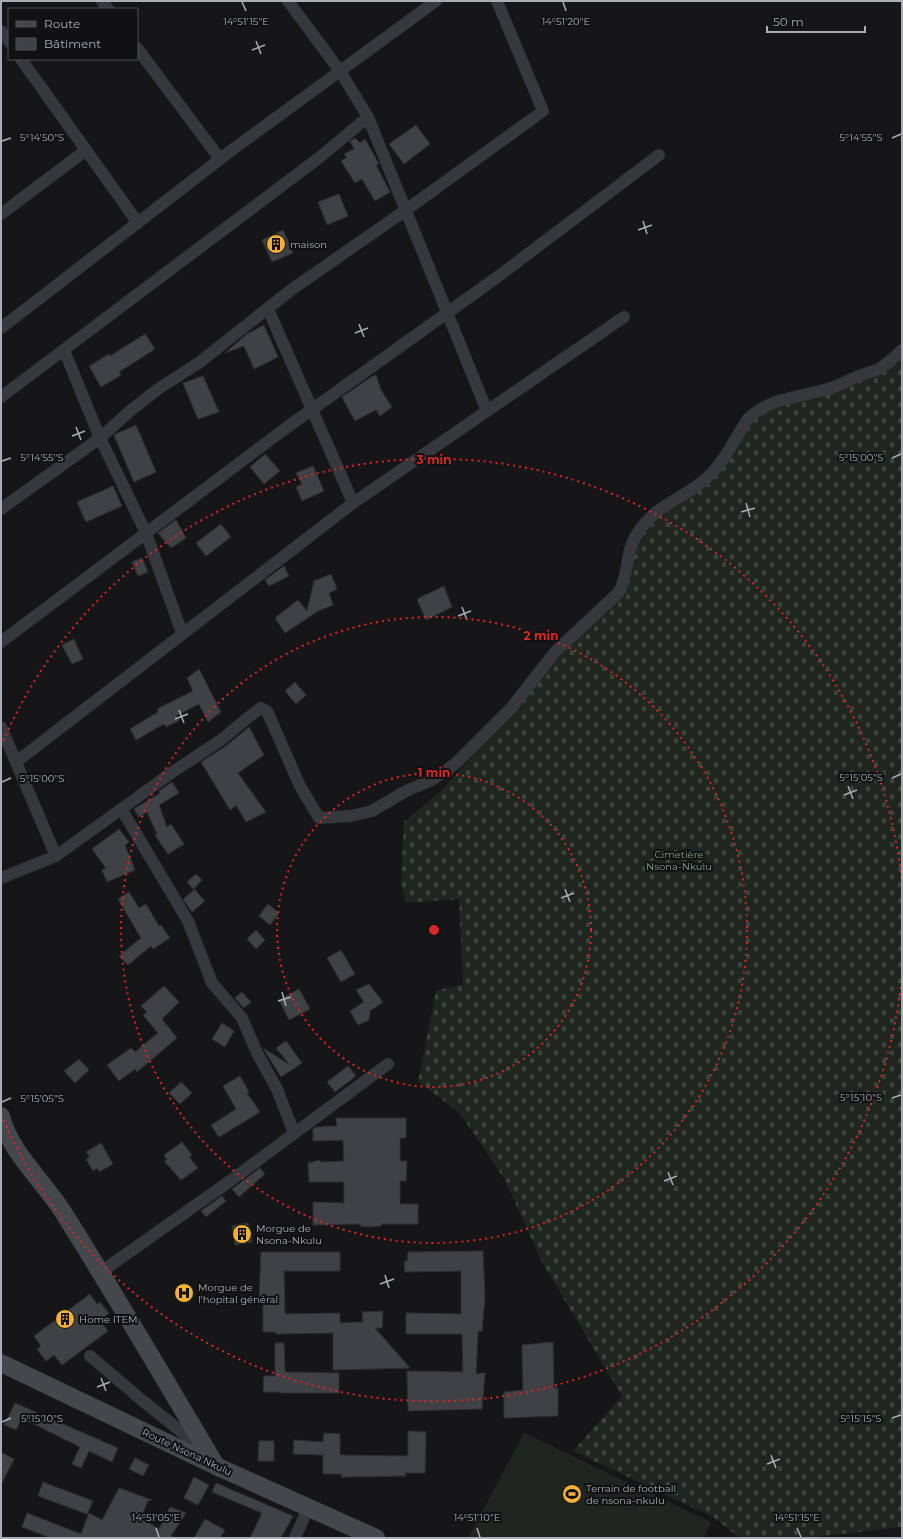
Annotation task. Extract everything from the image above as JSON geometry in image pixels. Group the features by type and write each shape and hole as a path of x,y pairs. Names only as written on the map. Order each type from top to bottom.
{"street":[{"path":"288,1 340,71 368,117 487,411"},
{"path":"1,328 220,159 436,1"},
{"path":"1,509 100,438 130,411 158,389 200,362 291,290 406,210 543,111 497,1"},
{"path":"1,31 8,41"},
{"path":"138,49 220,159"},
{"path":"22,60 138,223"},
{"path":"1,397 320,157 368,117"},
{"path":"2,210 86,151"},
{"path":"1,642 312,409 447,313 658,155"},
{"path":"268,309 353,503"},
{"path":"16,762 353,503 624,317"},
{"path":"64,350 100,438 146,533 182,633"},
{"path":"1,878 56,856 122,810 174,771 221,740 261,708 267,711 300,786 319,818 351,816 372,811 406,791 432,780 455,764 472,749 512,707 555,652 619,592 623,586 626,566 636,535 659,508 701,483 711,474 748,419 755,412 767,405 781,400 811,394 844,384 852,379 882,367 902,350"},
{"path":"1,727 56,856"},
{"path":"122,810 188,921 212,983 242,1018 256,1053 276,1089 294,1133"},
{"path":"101,1272 388,1064"},
{"path":"1,1116 10,1140 51,1193 101,1272 216,1466"},
{"path":"90,1356 193,1441 204,1445"},
{"name":"Route Nsona Nkulu","path":"1,1363 216,1466 376,1538"},
{"path":"295,1538 308,1508"}],"green space":[{"name":"Cimetière Nsona-Nkulu","path":"902,357 902,1527 807,1538 740,1538 713,1517 573,1451 622,1396 542,1262 505,1180 459,1112 418,1082 436,991 463,984 459,899 406,903 401,882 404,822 443,789 570,645 624,594 636,547 646,525 692,494 756,416"},
{"name":"Terrain de football de nsona-nkulu","path":"524,1433 711,1522 704,1538 468,1538"}],"building":[{"path":"416,125 430,144 404,164 389,144"},
{"path":"355,138 360,143 365,139 379,164 376,165 390,192 375,201 362,179 355,183 341,161 347,157 344,154 354,149 350,141"},
{"path":"339,194 348,216 327,225 318,202"},
{"name":"maison","path":"283,230 293,253 272,262 262,240"},
{"path":"264,325 278,357 254,369 244,346 225,353 247,334"},
{"path":"145,334 155,349 119,372 121,375 101,387 89,366 109,354 110,356"},
{"path":"376,375 381,390 392,407 380,416 376,410 355,421 342,397"},
{"path":"203,376 219,412 198,419 183,383"},
{"path":"136,425 156,472 134,482 114,435"},
{"path":"265,454 280,471 264,484 250,467"},
{"path":"313,466 324,491 302,501 296,487 302,484 296,473"},
{"path":"113,486 122,506 86,522 77,502"},
{"path":"176,520 186,538 171,548 158,533"},
{"path":"221,524 231,537 206,556 196,543"},
{"path":"142,558 148,572 138,576 132,562"},
{"path":"284,566 289,576 269,586 265,580"},
{"path":"331,574 337,589 329,593 333,605 318,611 285,633 275,618 298,600 307,611 314,581"},
{"path":"444,586 452,607 426,620 417,599"},
{"path":"74,639 83,659 72,664 62,645"},
{"path":"199,669 221,712 208,722 199,704 176,716 179,721 166,727 164,724 136,740 130,729 158,712 157,709 193,691 187,678"},
{"path":"295,682 306,695 296,704 285,691"},
{"path":"249,727 264,755 238,773 266,812 246,822 236,805 230,810 201,762 226,746"},
{"path":"172,782 179,793 159,805 167,827 171,824 184,844 168,854 155,835 157,834 147,812 139,817 134,809 160,793 159,791"},
{"path":"119,829 129,842 125,845 135,870 107,882 102,870 106,868 92,849"},
{"path":"196,874 202,880 194,889 205,901 192,912 183,899 194,890 187,882"},
{"path":"129,892 139,908 146,904 159,926 161,925 170,938 153,949 151,946 128,965 119,956 141,938 118,899"},
{"path":"268,904 279,913 270,925 259,916"},
{"path":"256,930 265,940 256,949 247,939"},
{"path":"341,950 355,974 341,982 327,958"},
{"path":"369,984 383,1002 370,1011 369,1020 358,1025 350,1011 364,1002 356,990"},
{"path":"164,986 179,1002 162,1019 177,1038 137,1072 135,1069 119,1081 107,1065 131,1048 135,1052 158,1033 143,1015 147,1012 141,1006"},
{"path":"299,989 310,1009 289,1020 279,1000"},
{"path":"242,992 251,1002 244,1008 235,998"},
{"path":"222,1023 234,1031 225,1047 212,1039"},
{"path":"286,1041 302,1063 281,1077 263,1048 290,1065 276,1048"},
{"path":"79,1059 89,1070 75,1083 64,1071"},
{"path":"348,1066 356,1076 335,1092 327,1082"},
{"path":"240,1076 249,1092 247,1093 260,1112 219,1137 211,1125 236,1109 223,1086"},
{"path":"181,1082 192,1093 180,1104 169,1093"},
{"path":"336,1118 406,1118 406,1138 400,1138 400,1161 407,1161 406,1181 400,1181 400,1204 418,1204 418,1224 381,1224 381,1226 368,1227 360,1226 360,1224 313,1225 313,1202 344,1203 344,1182 309,1182 308,1163 320,1160 320,1162 344,1161 343,1140 313,1141 313,1129 316,1127 337,1126"},
{"path":"182,1142 192,1155 189,1157 198,1168 181,1180 164,1161 167,1160 164,1155"},
{"path":"101,1143 113,1164 99,1172 97,1168 93,1171 86,1159 90,1157 86,1152"},
{"path":"260,1168 265,1174 239,1197 232,1189"},
{"path":"222,1196 226,1201 206,1217 201,1211"},
{"name":"Morgue de Nsona-Nkulu","path":"248,1223 252,1242 235,1245 232,1226"},
{"path":"483,1251 485,1298 482,1331 478,1331 476,1374 485,1373 482,1409 408,1411 407,1371 463,1372 462,1334 406,1334 406,1313 461,1314 461,1271 405,1272 404,1261 407,1261 408,1252"},
{"path":"261,1252 340,1252 340,1271 284,1271 285,1314 340,1313 340,1323 363,1322 362,1312 383,1311 382,1328 375,1328 410,1368 333,1370 333,1333 276,1334 276,1332 263,1332 263,1300 259,1300"},
{"path":"90,1294 97,1304 100,1302 109,1313 100,1320 108,1331 62,1365 54,1355 46,1361 37,1349 41,1346 34,1336"},
{"path":"553,1342 554,1388 558,1388 558,1416 504,1418 504,1392 523,1390 522,1345"},
{"path":"275,1343 284,1343 285,1372 339,1373 339,1393 263,1392 264,1376 275,1376"},
{"path":"15,1403 118,1448 112,1462 89,1451 81,1468 72,1464 80,1447 22,1418 16,1430 4,1425"},
{"path":"408,1431 426,1432 425,1473 405,1473 406,1476 341,1477 342,1474 323,1474 323,1455 293,1454 294,1440 323,1442 324,1433 340,1434 340,1455 408,1456"},
{"path":"259,1441 274,1441 274,1461 258,1461"},
{"path":"1,1452 14,1459 1,1485"},
{"path":"135,1458 149,1465 143,1476 129,1469"},
{"path":"194,1477 209,1485 198,1505 184,1498"},
{"path":"43,1482 93,1501 87,1514 38,1496"},
{"path":"216,1483 293,1516 281,1538 250,1538 262,1513 212,1492"},
{"path":"119,1488 152,1500 148,1501 141,1518 159,1529 170,1507 186,1513 171,1536 175,1538 51,1538 22,1527 27,1513 81,1534 89,1513 102,1520"},
{"path":"205,1519 225,1530 220,1538 194,1538"}],"place":[{"name":"maison","path":"276,244"},
{"name":"Morgue de Nsona-Nkulu","path":"242,1234"},
{"name":"Morgue de l'hopital général","path":"184,1293"},
{"name":"Home ITEM","path":"65,1319"},
{"name":"Terrain de football de nsona-nkulu","path":"572,1494"}]}
